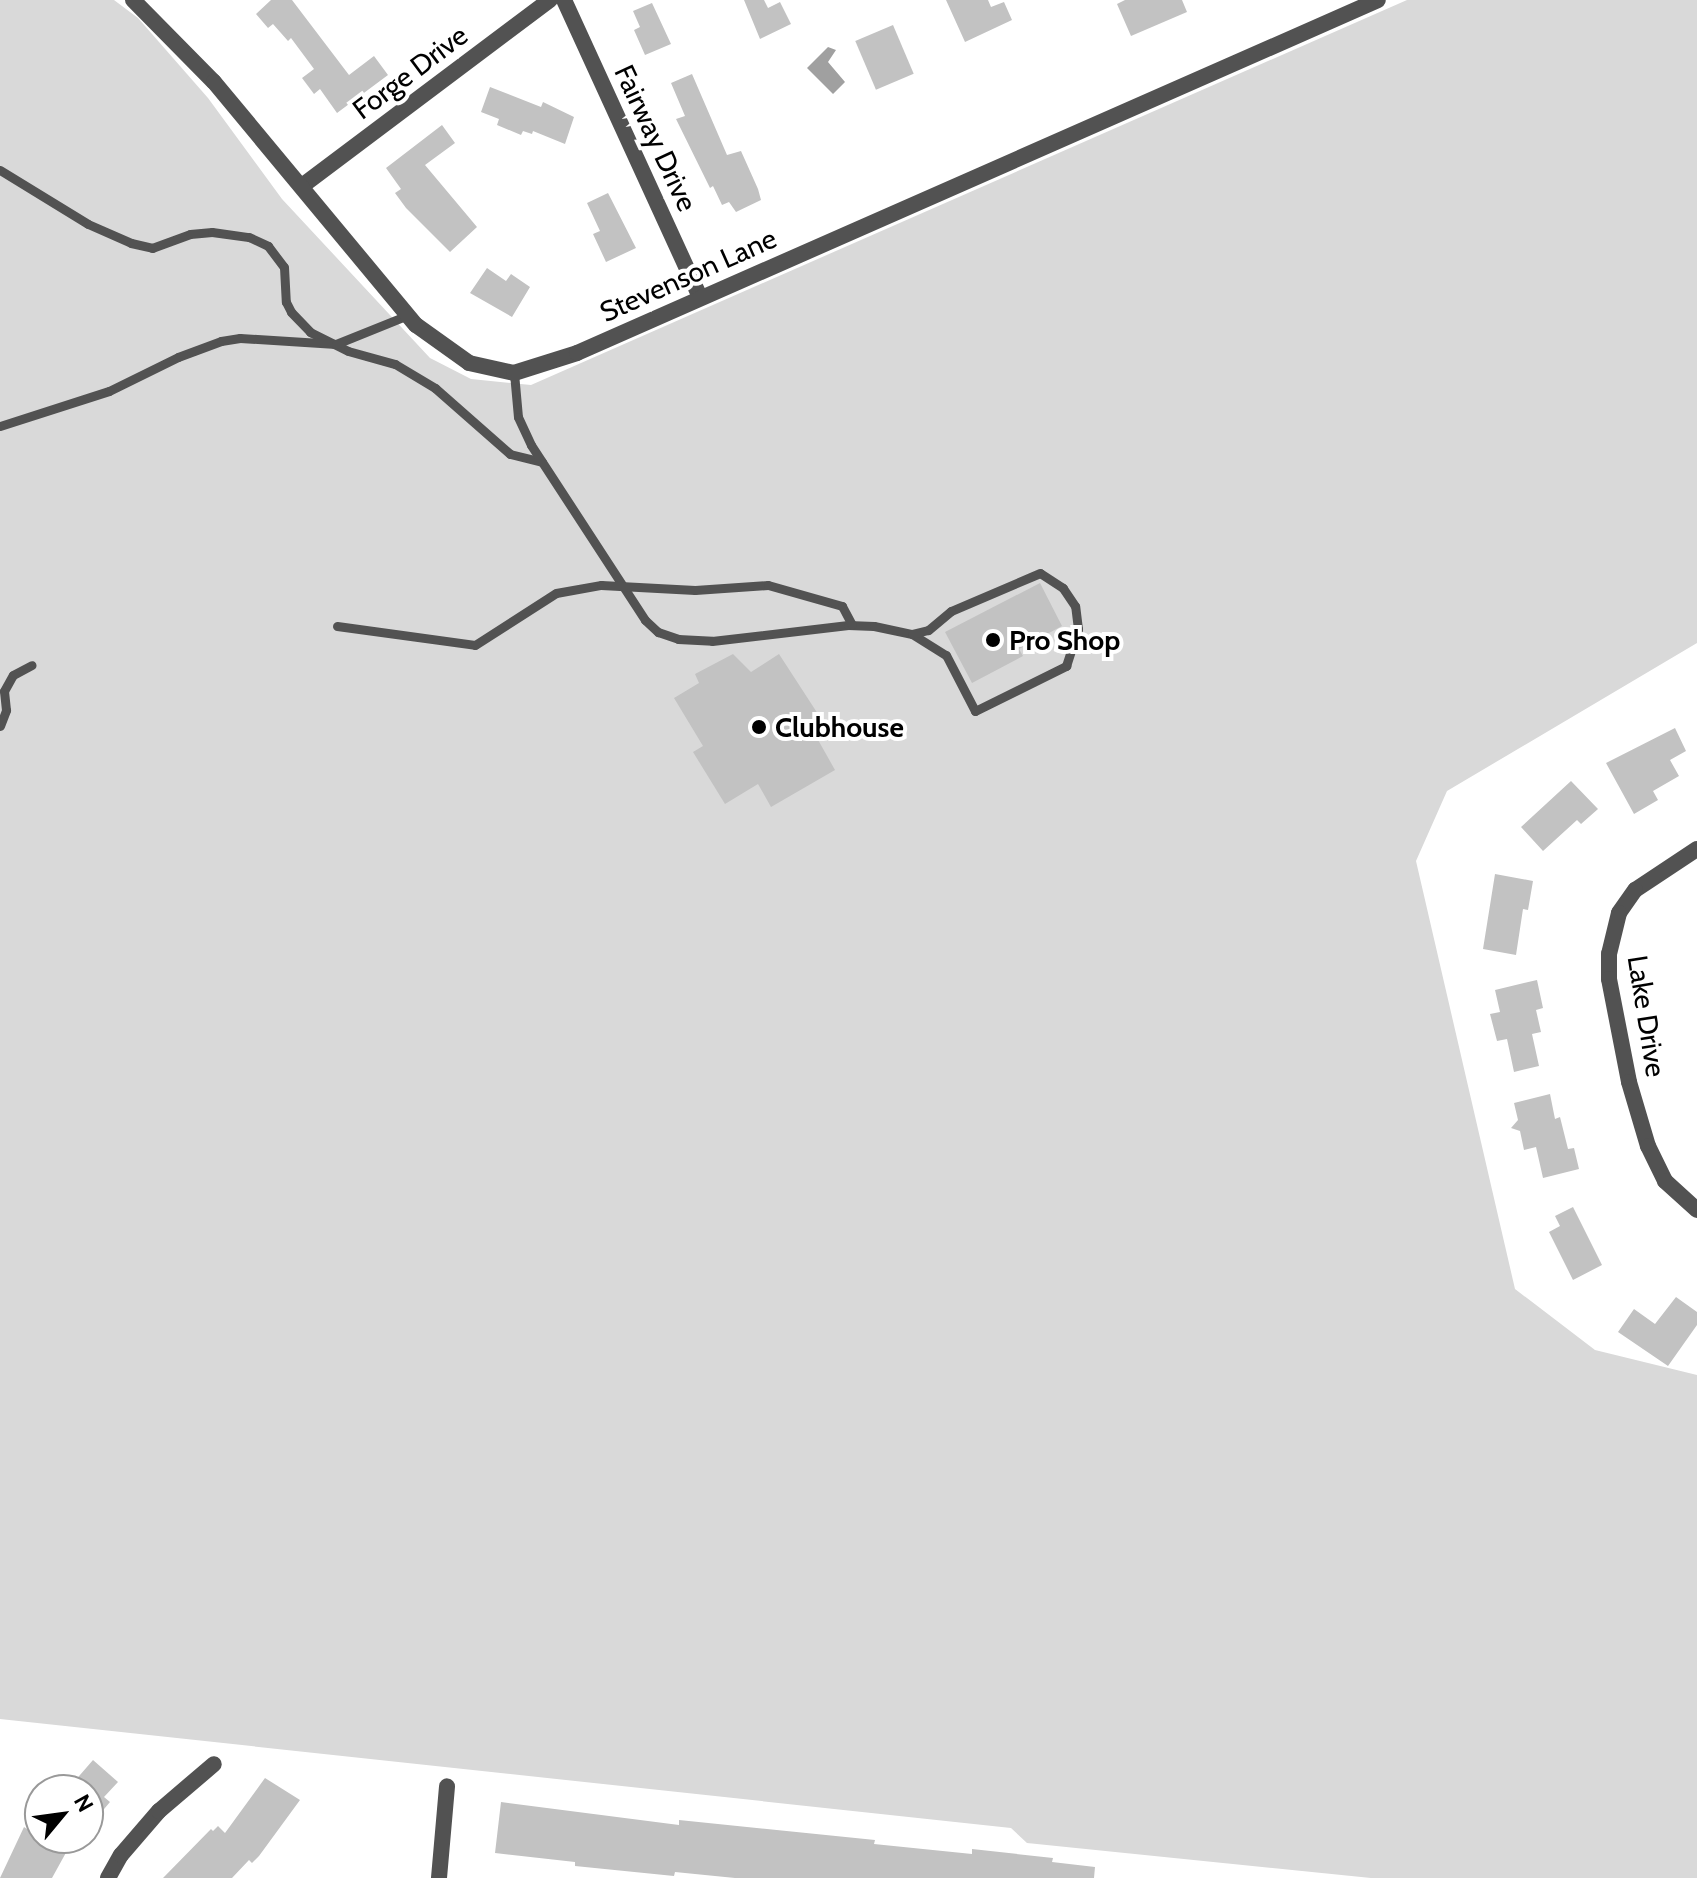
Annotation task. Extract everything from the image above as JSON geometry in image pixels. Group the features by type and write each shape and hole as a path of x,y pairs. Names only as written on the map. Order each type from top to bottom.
{"street":[{"path":"133,0 214,82 408,315 442,346 469,363 514,373"},
{"name":"Forge Drive","path":"302,186 550,0"},
{"name":"Fairway Drive","path":"564,0 700,297"},
{"name":"Stevenson Lane","path":"514,373 577,353 1378,0"},
{"name":"Lake Drive","path":"1697,849 1635,890 1619,913 1609,954 1609,979 1629,1082 1648,1146 1665,1181 1697,1210"},
{"path":"108,1878 121,1855 159,1811 214,1764"},
{"path":"439,1878 447,1786"}],"lane":[{"path":"0,170 88,224 131,243 152,248 190,234 212,232 258,241 280,257 286,281 286,302 298,322 310,332 395,364 435,388 510,454 542,462"},
{"path":"0,426 109,391 178,357 221,341 240,338 336,344 408,315"},
{"path":"514,373 518,417 542,462 645,620 658,632 678,639 712,641 852,625 912,634 928,630 951,611 1040,573 1063,588 1075,606 1078,629 1066,666 975,711 946,655 912,634"},
{"path":"337,626 475,645 556,593 601,585 695,590 768,585 842,606 852,625"},
{"path":"0,726 6,710 4,691 13,675 32,665"}],"shaded area":[{"path":"0,0 114,0 138,18 208,98 282,199 430,358 471,379 531,385 1407,0 1697,0 1697,643 1447,791 1416,861 1515,1289 1595,1350 1697,1375 1697,1878 1371,1878 1027,1843 1011,1828 0,1719"},
{"path":"828,47 836,50 828,62 845,82 833,94 807,68"}],"building":[{"path":"271,0 292,0 349,75 374,56 388,75 337,113 320,89 314,94 302,78 314,69 291,38 288,41 273,24 268,28 256,14"},
{"path":"744,0 764,0 768,8 780,2 791,24 760,39"},
{"path":"946,0 988,0 991,7 1004,2 1012,20 965,42"},
{"path":"1125,0 1182,0 1187,12 1131,36 1117,4"},
{"path":"652,3 671,44 645,55 634,30 640,27 633,11"},
{"path":"893,25 914,74 876,90 855,41"},
{"path":"692,74 727,155 741,151 758,189 761,200 736,212 729,202 722,205 713,186 710,188 676,119 685,116 671,83"},
{"path":"490,87 541,107 543,102 574,117 565,144 533,131 532,134 523,131 521,135 497,125 499,119 481,112"},
{"path":"442,125 455,143 425,165 477,227 450,252 406,208 395,193 401,189 386,168"},
{"path":"608,193 636,248 606,262 593,234 600,231 587,203"},
{"path":"487,268 506,281 511,274 530,287 512,317 470,293"},
{"name":"Pro Shop","path":"1040,583 1062,626 1019,649 1023,656 972,683 945,632"},
{"name":"Clubhouse","path":"733,654 751,672 779,654 829,731 817,738 835,770 771,807 758,784 725,804 693,752 703,746 674,698 699,683 695,674"},
{"path":"1675,728 1686,751 1670,760 1679,776 1653,791 1658,800 1634,814 1606,763"},
{"path":"1571,781 1598,809 1581,824 1577,820 1543,851 1521,827"},
{"path":"1495,874 1533,881 1528,910 1523,909 1516,955 1483,949"},
{"path":"1537,980 1543,1008 1536,1010 1541,1032 1532,1034 1539,1066 1514,1072 1507,1039 1497,1041 1490,1014 1500,1012 1495,990"},
{"path":"1550,1094 1555,1119 1560,1117 1568,1149 1574,1148 1579,1169 1543,1178 1536,1147 1524,1150 1520,1131 1511,1128 1518,1120 1514,1103"},
{"path":"1573,1207 1602,1265 1573,1280 1549,1232 1560,1226 1555,1216"},
{"path":"1676,1297 1697,1312 1697,1325 1668,1366 1618,1332 1634,1309 1655,1324"},
{"path":"93,1760 118,1782 104,1797 104,1774 81,1774"},
{"path":"265,1778 300,1800 252,1863 249,1860 232,1878 163,1878 211,1829 213,1831 218,1826 225,1833"},
{"path":"501,1802 679,1825 679,1820 875,1840 874,1844 972,1854 972,1849 1053,1858 1052,1862 1095,1867 1094,1878 735,1878 675,1872 674,1876 575,1866 575,1862 495,1853"},
{"path":"24,1827 24,1854 65,1854 52,1878 0,1878"}],"place":[{"name":"Pro Shop","path":"993,640"},
{"name":"Clubhouse","path":"759,727"}]}
